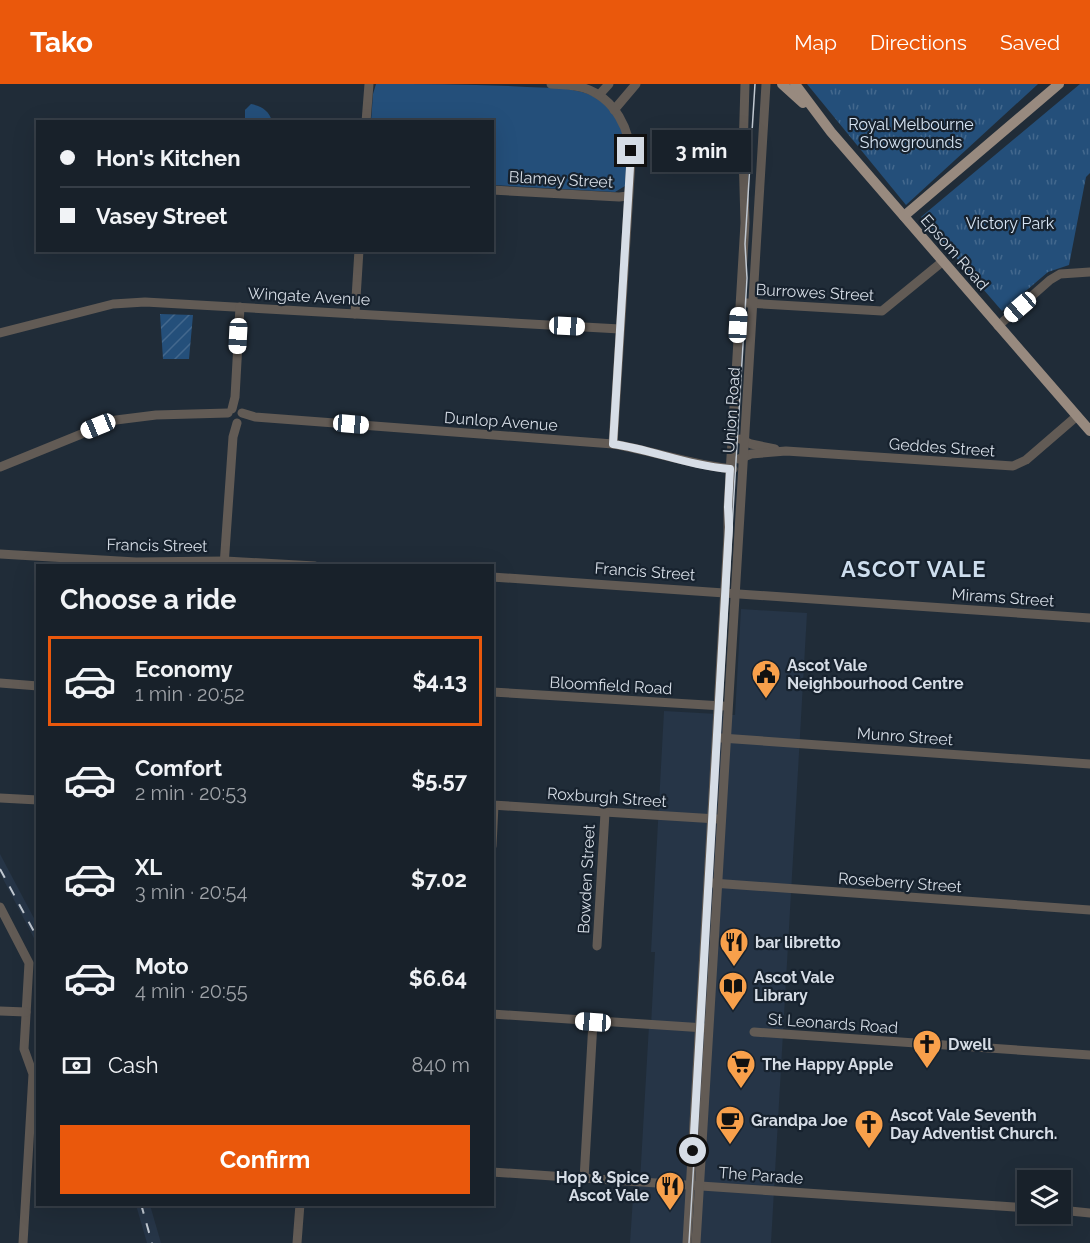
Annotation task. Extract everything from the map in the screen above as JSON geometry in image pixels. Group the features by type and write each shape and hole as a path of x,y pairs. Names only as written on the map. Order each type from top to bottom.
{"main road":[{"name":"Epsom Road","path":"782,84 821,120"},
{"name":"Epsom Road","path":"795,84 821,120 1090,431"},
{"path":"904,216 1059,84"}],"street":[{"path":"366,120 369,84"},
{"path":"551,84 581,87 599,95 614,110 625,127 631,151 613,444"},
{"path":"599,95 609,84"},
{"path":"614,110 636,84"},
{"name":"Union Road","path":"730,593 730,458 745,223 743,152 746,84"},
{"name":"Union Road","path":"687,1243 695,1186 730,593 742,470 766,84"},
{"name":"Blamey Street","path":"494,190 628,196"},
{"path":"745,223 757,224"},
{"path":"355,314 359,252"},
{"name":"Burrowes Street","path":"740,303 882,311 942,262"},
{"path":"998,326 1050,280 1060,274 1090,272"},
{"name":"Wingate Avenue","path":"0,333 103,306 130,302 620,329"},
{"path":"224,563 240,307"},
{"name":"Dunlop Avenue","path":"0,467 116,420 156,415 210,414 613,444 645,450 700,466 742,470"},
{"name":"Geddes Street","path":"730,458 742,459 750,454 786,452 1012,466 1026,460 1077,416"},
{"name":"Geddes Street","path":"732,438 744,439 751,444 786,452"},
{"name":"Francis Street","path":"0,554 136,562 254,564"},
{"name":"Francis Street","path":"494,577 730,593"},
{"name":"Mirams Street","path":"730,593 1090,618"},
{"path":"0,683 36,686"},
{"name":"Bloomfield Road","path":"494,692 723,706"},
{"name":"Munro Street","path":"721,738 1090,764"},
{"path":"0,798 36,800"},
{"name":"Roxburgh Street","path":"494,805 717,819"},
{"name":"Bowden Street","path":"597,946 605,813"},
{"name":"Roseberry Street","path":"713,883 1090,910"},
{"path":"0,907 27,956 28,963 24,1049 33,1074 23,1243"},
{"path":"0,1011 26,1012"},
{"path":"494,1014 705,1028"},
{"path":"584,1179 593,1022"},
{"name":"St Leonards Road","path":"754,1032 1090,1055"},
{"name":"The Parade","path":"494,1172 1017,1207"},
{"name":"Union Road","path":"695,1186 696,1243"},
{"path":"297,1243 300,1206"},
{"path":"1071,1211 1089,1212"}],"shaded area":[{"path":"741,609 807,613 771,1243 630,1243 634,1182 640,1181 649,1025 651,1025 655,952 651,952 664,711 735,715"},
{"path":"0,854 36,922 36,942 0,873"},
{"path":"136,1206 150,1206 161,1243 147,1243"}],"green space":[{"path":"376,84 489,85 561,88 582,92 595,97 606,106 622,130 628,158 625,186 615,192 494,185 494,120 371,120"},
{"name":"Royal Melbourne Showgrounds","path":"807,84 1038,84 906,205"},
{"name":"Victory Park","path":"1080,84 1090,84 1090,173 1086,177 1069,265 1048,272 1002,311 921,217"},
{"path":"251,104 258,106 269,114 272,120 245,120 245,110"},
{"path":"160,314 193,315 189,359 163,359"}],"tram line":[{"path":"689,1243 747,278 745,244 755,84"}],"railway":[{"path":"0,869 36,935"},
{"path":"142,1206 152,1243"}],"place":[{"name":"Ascot Vale Neighbourhood Centre","path":"766,700"},
{"name":"bar libretto","path":"734,968"},
{"name":"Ascot Vale Library","path":"733,1012"},
{"name":"Dwell","path":"927,1070"},
{"name":"The Happy Apple","path":"741,1090"},
{"name":"Grandpa Joe","path":"730,1146"},
{"name":"Ascot Vale Seventh Day Adventist Church.","path":"869,1150"},
{"name":"Hop & Spice Ascot Vale","path":"670,1212"}],"district":[{"name":"ASCOT VALE","path":"914,569"}],"route":[{"path":"631,151 613,444 637,448 700,466 730,469 729,527 693,1151"}]}
